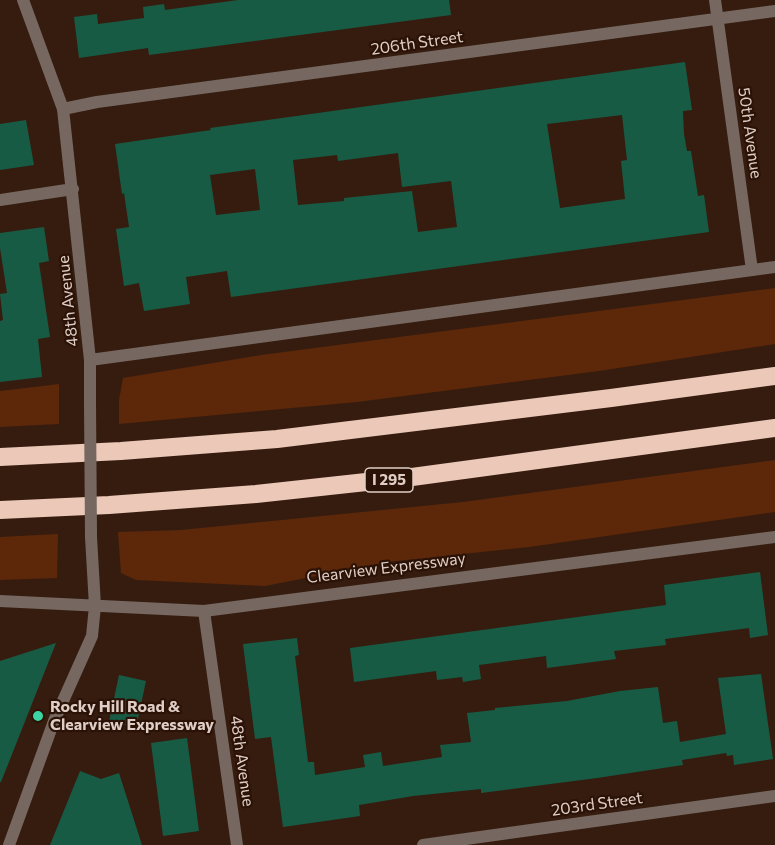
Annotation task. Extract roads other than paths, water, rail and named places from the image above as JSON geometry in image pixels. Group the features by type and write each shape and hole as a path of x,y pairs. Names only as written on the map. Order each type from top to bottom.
{"highway":[{"path":"0,457 121,451 277,439 775,376"},
{"name":"I 295","path":"0,510 109,505 256,494 401,479 775,428"}],"street":[{"name":"48th Avenue","path":"9,845 54,722 92,636 95,606 91,537 90,360 73,189 63,109 23,0"},
{"name":"50th Avenue","path":"715,0 752,270"},
{"name":"206th Street","path":"63,109 775,11"},
{"path":"0,200 73,189"},
{"path":"90,360 775,267"},
{"name":"Clearview Expressway","path":"0,601 204,611 775,537"},
{"name":"48th Avenue","path":"204,611 237,845"},
{"name":"203rd Street","path":"423,845 775,796"}],"place":[{"name":"Rocky Hill Road & Clearview Expressway","path":"38,716"}]}
